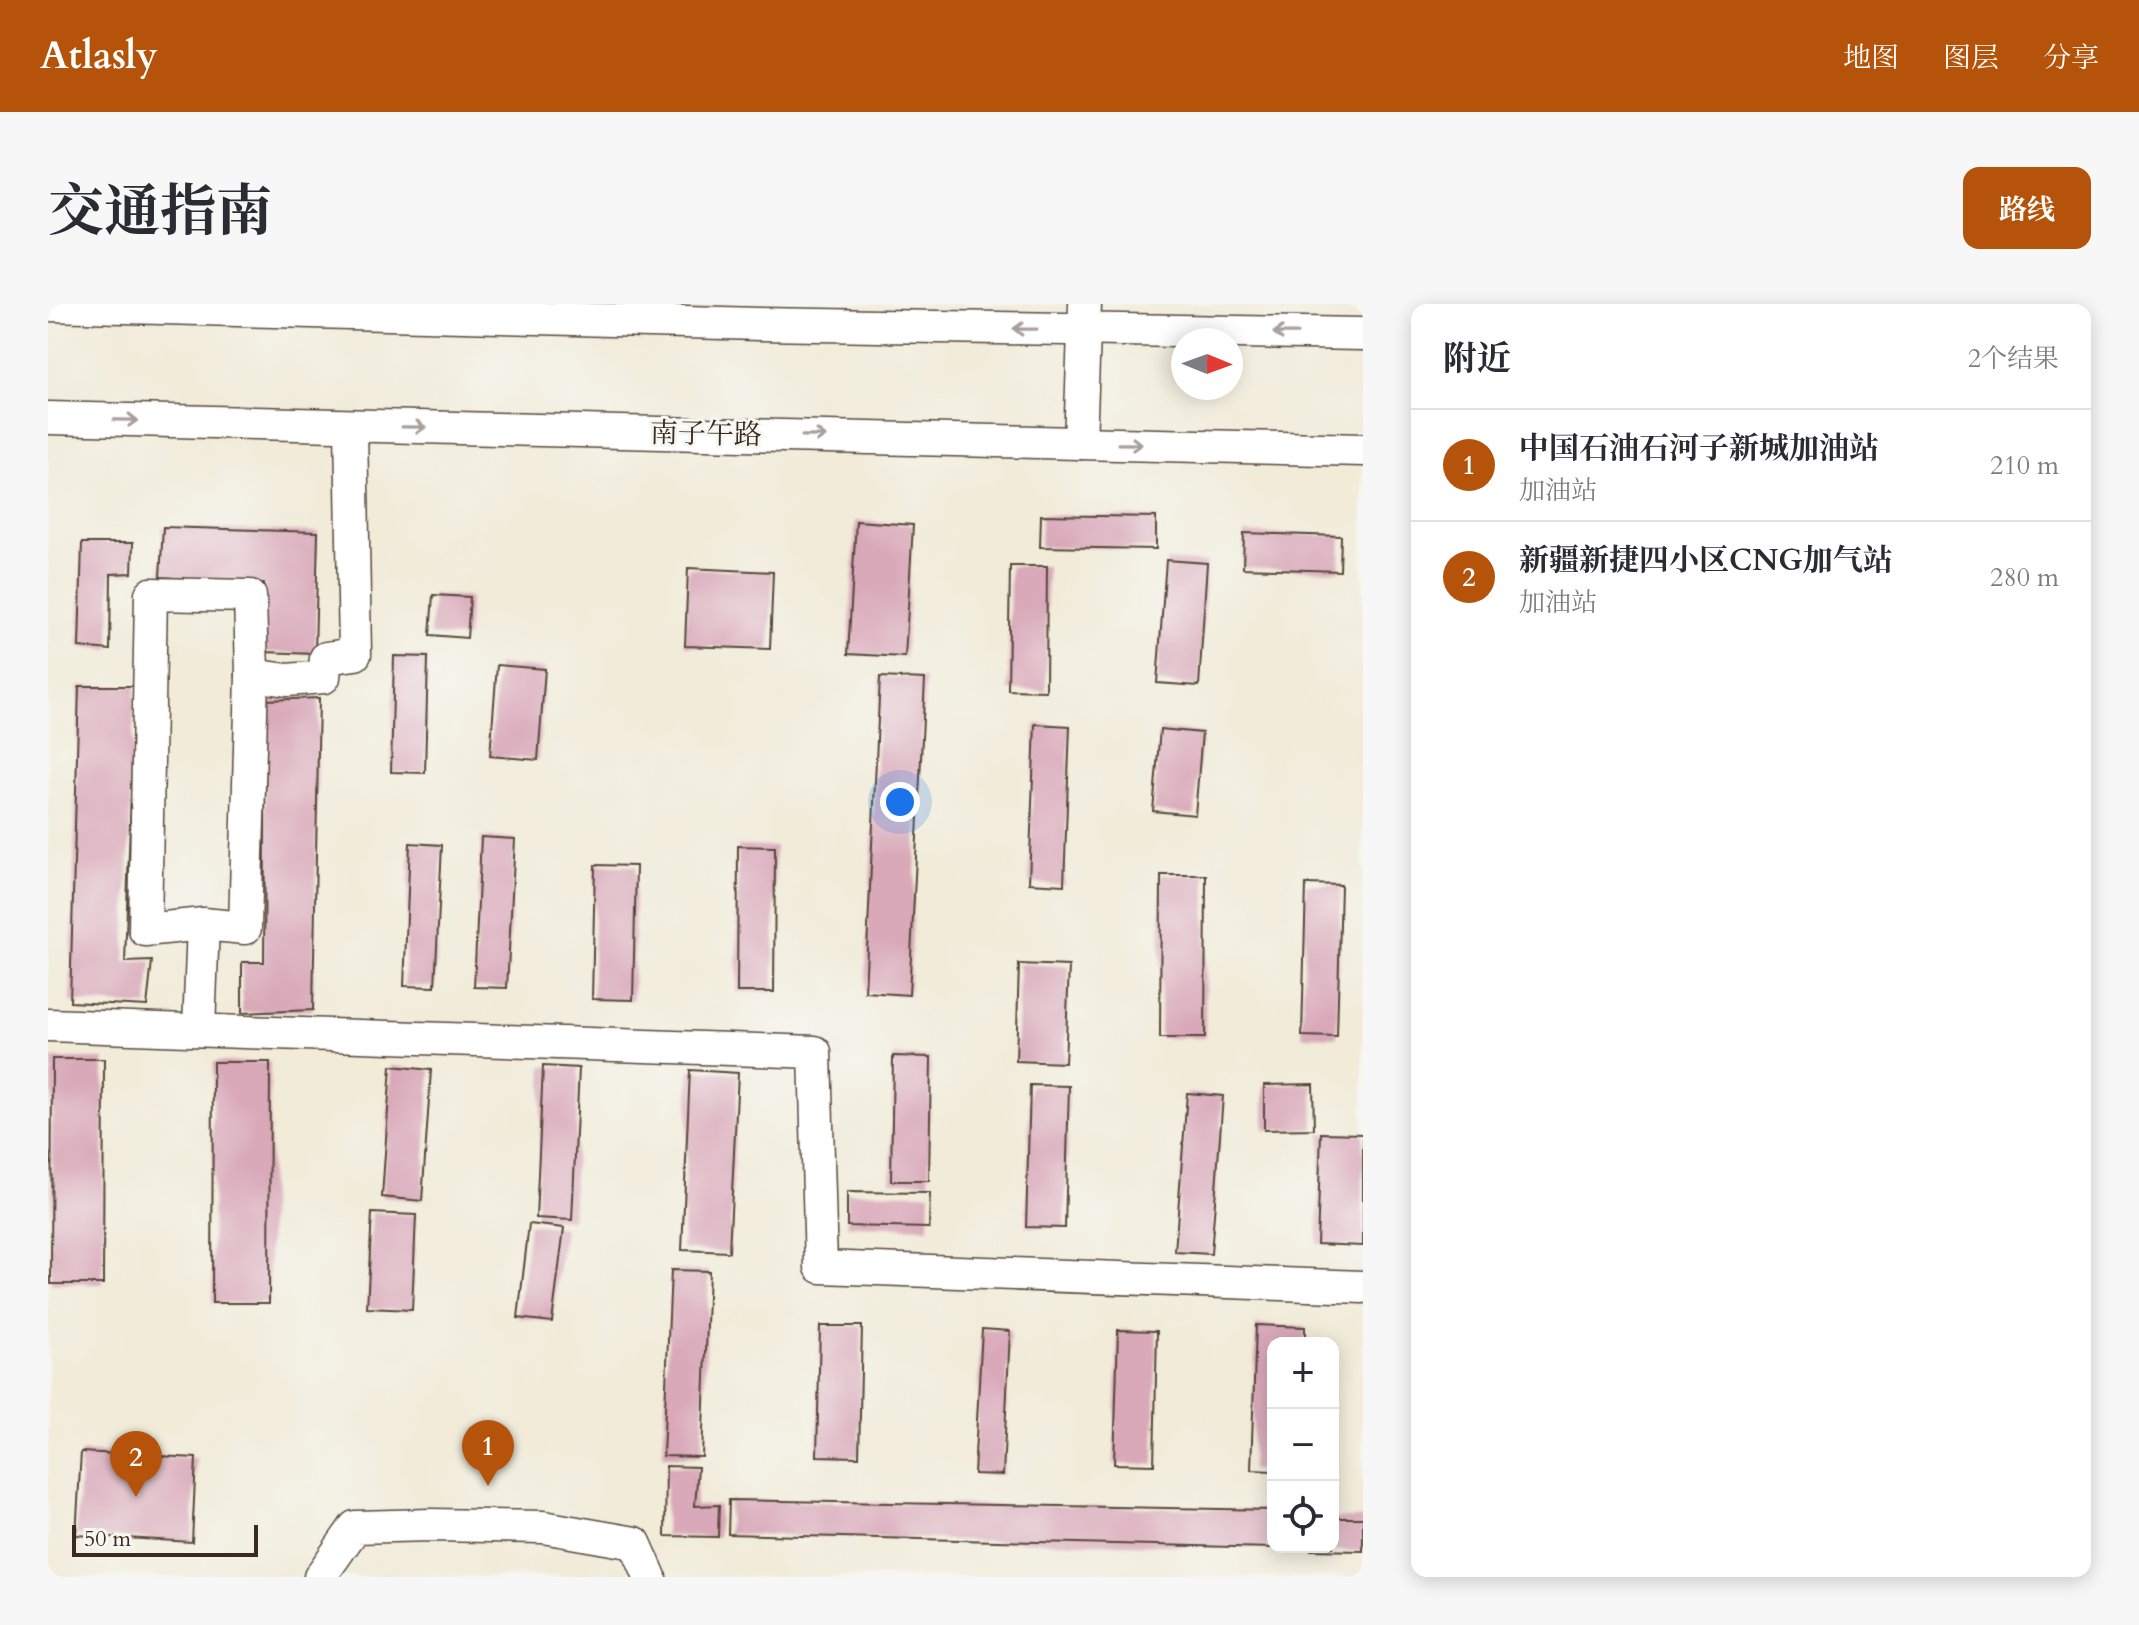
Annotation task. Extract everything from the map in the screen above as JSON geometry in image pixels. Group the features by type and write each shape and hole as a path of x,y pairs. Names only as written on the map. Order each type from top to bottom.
{"street":[{"path":"48,305 1085,317 1363,334"},
{"path":"1080,443 1085,317"},
{"name":"南子午路","path":"48,418 1363,450"},
{"path":"252,675 287,680 324,677 326,658 355,654 351,426"},
{"path":"151,594 250,596 252,675 245,928 203,924 145,930 151,594"},
{"path":"199,1030 203,924"},
{"path":"48,1025 815,1052 821,1267 1363,1287"},
{"path":"320,1577 355,1527 431,1525 543,1527 635,1543 650,1577"}],"building":[{"path":"1041,515 1156,517 1156,549 1040,547"},
{"path":"856,521 913,525 905,657 848,654"},
{"path":"163,527 318,532 315,654 264,652 264,584 160,577"},
{"path":"1244,533 1341,536 1340,571 1243,568"},
{"path":"82,543 133,543 132,573 111,574 110,650 79,647"},
{"path":"1166,560 1207,563 1199,686 1157,683"},
{"path":"1010,566 1047,566 1046,691 1008,690"},
{"path":"688,568 773,572 770,649 685,646"},
{"path":"433,595 470,597 467,638 430,635"},
{"path":"394,656 428,657 425,773 391,772"},
{"path":"497,665 545,669 538,760 490,756"},
{"path":"880,677 925,679 909,995 865,992"},
{"path":"79,686 135,686 125,962 152,961 147,1006 70,1002"},
{"path":"319,698 313,1010 242,1013 242,962 264,962 266,700"},
{"path":"1035,724 1070,726 1064,885 1029,883"},
{"path":"1160,729 1202,733 1195,815 1153,811"},
{"path":"481,837 515,839 507,988 474,987"},
{"path":"410,843 442,845 435,987 404,986"},
{"path":"738,846 775,847 774,992 737,992"},
{"path":"595,865 636,866 633,1000 592,999"},
{"path":"1161,875 1206,875 1205,1038 1160,1038"},
{"path":"1306,884 1341,885 1337,1037 1302,1036"},
{"path":"1019,964 1069,966 1065,1063 1016,1061"},
{"path":"893,1056 931,1057 929,1181 891,1181"},
{"path":"52,1059 104,1059 103,1284 51,1284"},
{"path":"213,1062 270,1062 269,1303 212,1303"},
{"path":"391,1066 431,1070 422,1201 382,1197"},
{"path":"543,1066 579,1068 572,1220 536,1218"},
{"path":"690,1070 738,1073 729,1252 682,1250"},
{"path":"1313,1084 1314,1129 1264,1130 1264,1085"},
{"path":"1030,1085 1069,1086 1065,1228 1026,1227"},
{"path":"1187,1093 1223,1096 1211,1254 1175,1252"},
{"path":"1321,1133 1363,1134 1363,1246 1317,1244"},
{"path":"847,1192 930,1193 929,1228 847,1226"},
{"path":"372,1213 416,1215 412,1310 367,1308"},
{"path":"529,1224 564,1228 552,1322 518,1318"},
{"path":"671,1270 709,1271 702,1457 663,1456"},
{"path":"1256,1325 1305,1327 1305,1337 1267,1337 1267,1471 1251,1470"},
{"path":"820,1326 862,1326 859,1457 817,1456"},
{"path":"982,1329 1010,1331 1003,1475 974,1474"},
{"path":"1118,1330 1157,1331 1154,1465 1114,1464"},
{"path":"81,1452 196,1458 192,1542 76,1535"},
{"path":"666,1466 698,1467 695,1506 719,1505 718,1537 665,1536"},
{"path":"729,1500 1267,1510 1267,1548 728,1534"},
{"path":"1339,1518 1363,1518 1363,1551 1339,1551"}],"place":[{"name":"中国石油石河子新城加油站","path":"488,1486"},
{"name":"新疆新捷四小区CNG加气站","path":"136,1497"}]}
